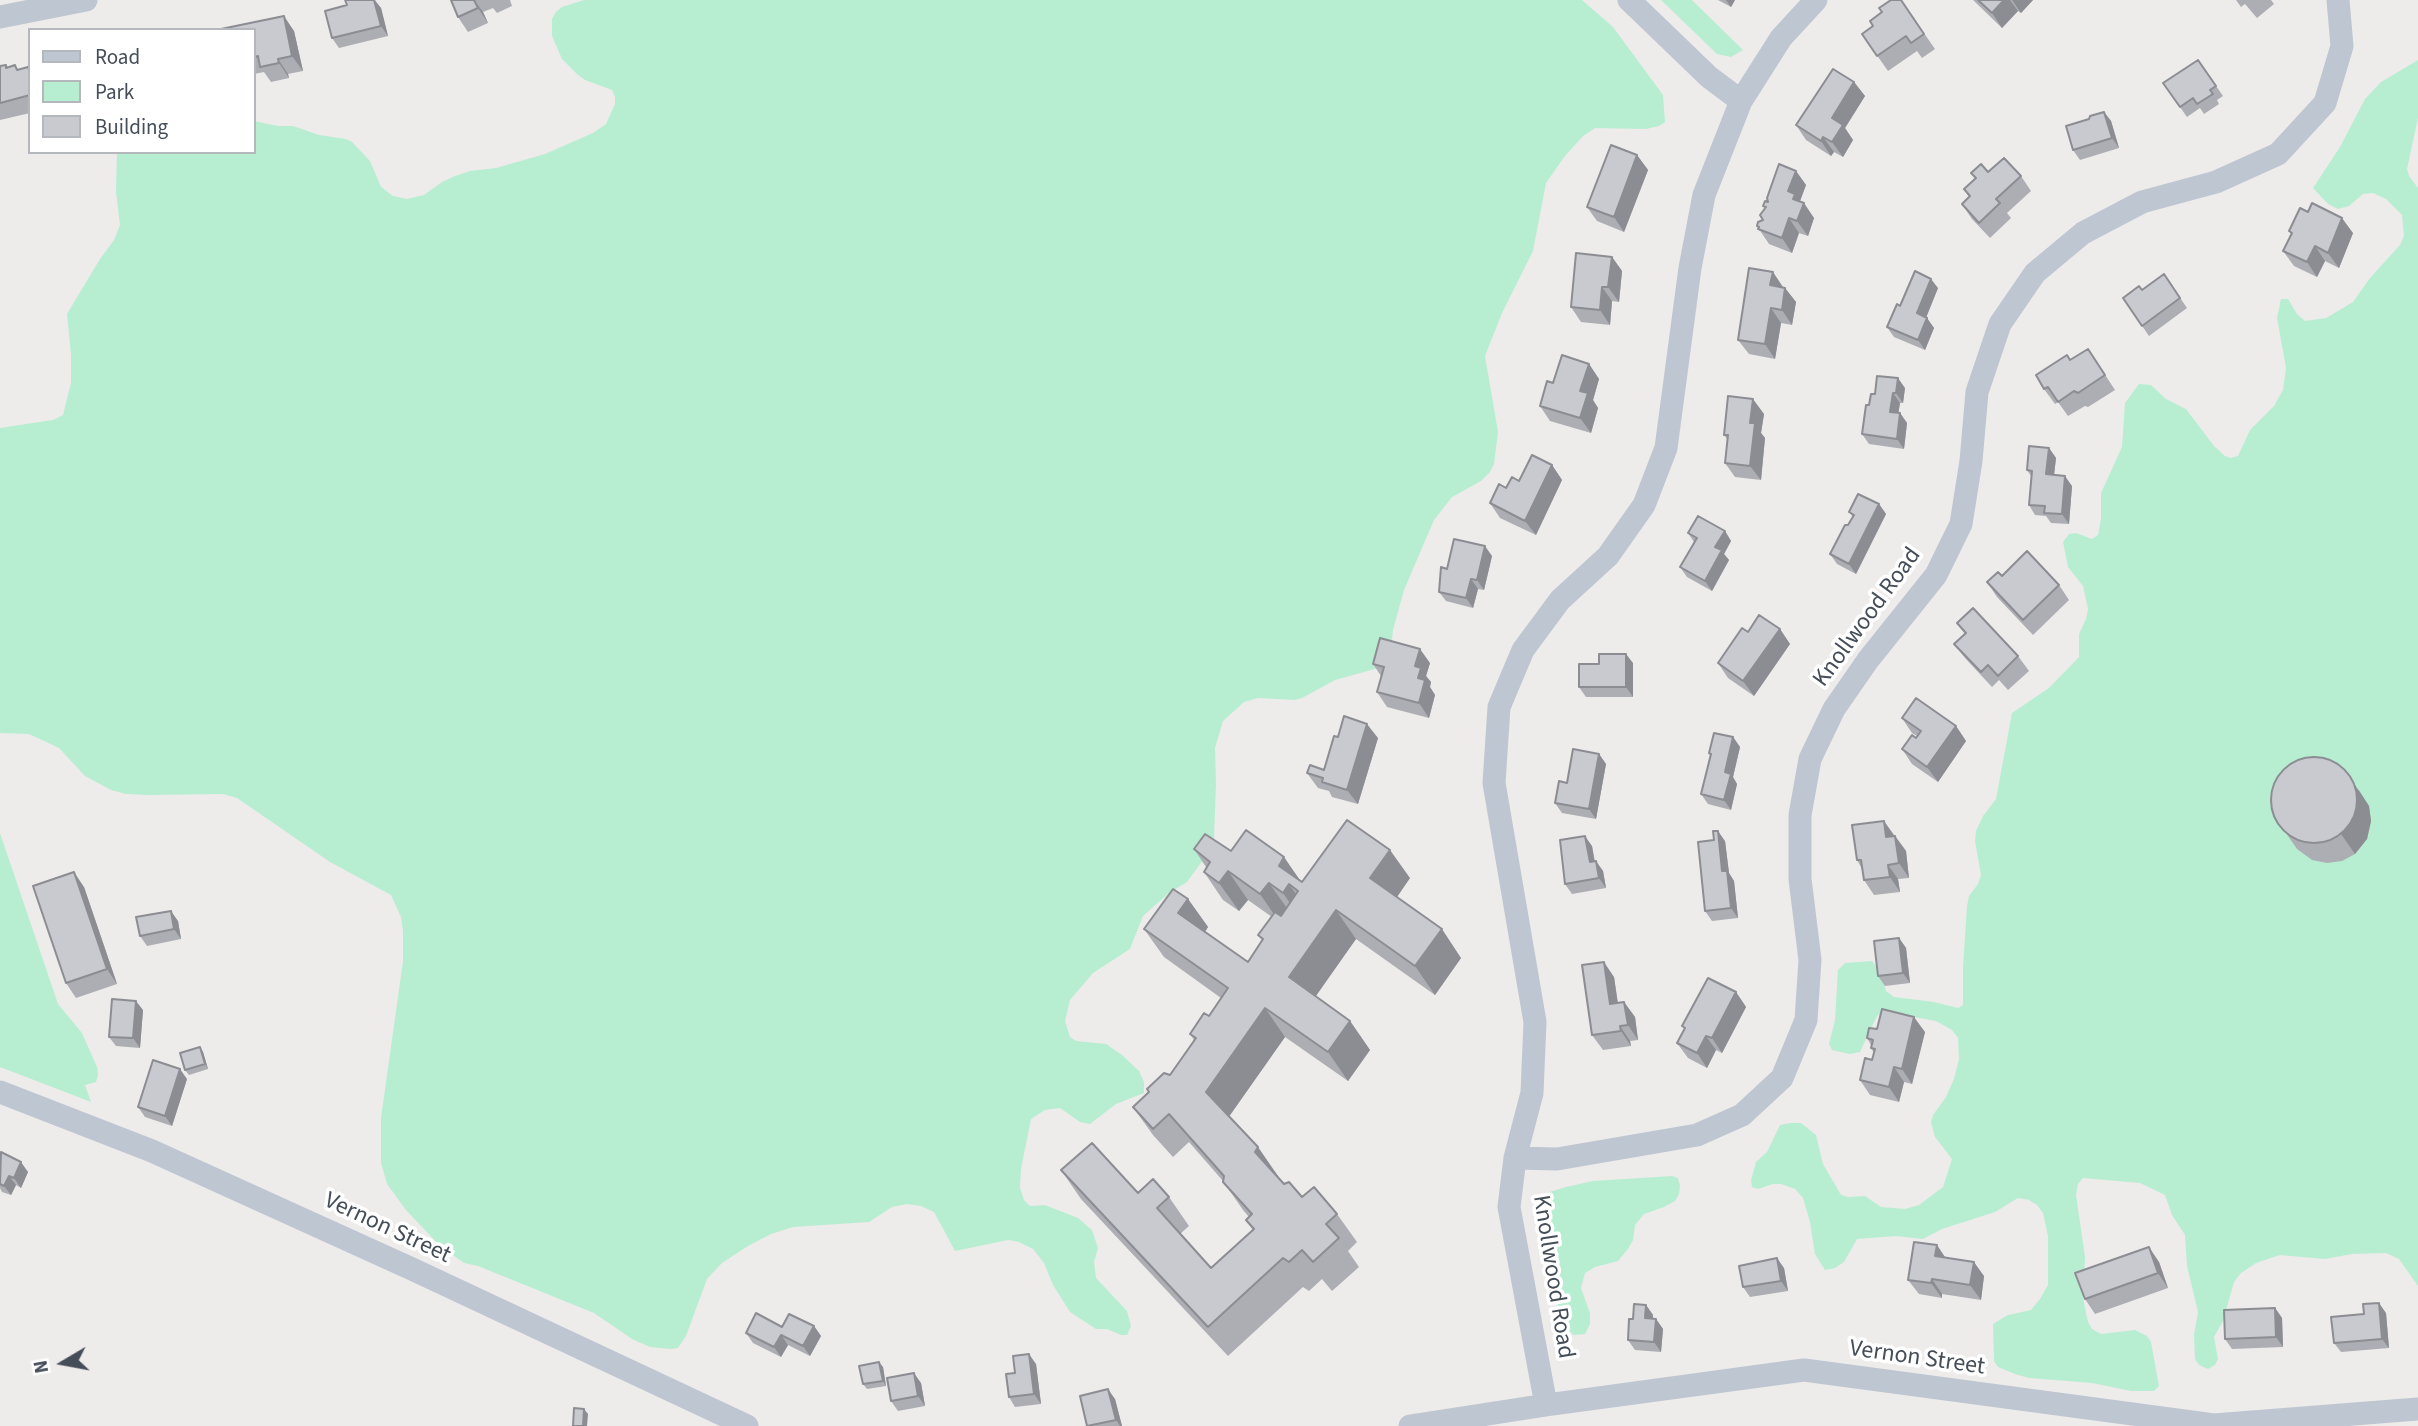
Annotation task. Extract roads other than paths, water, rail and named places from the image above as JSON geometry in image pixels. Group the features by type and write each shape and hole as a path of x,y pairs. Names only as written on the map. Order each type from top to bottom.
{"street":[{"path":"0,16 86,0"},
{"path":"1629,0 1709,77 1741,100"},
{"name":"Knollwood Road","path":"1546,1405 1509,1207 1515,1158 1532,1093 1535,1022 1494,783 1499,707 1523,650 1560,600 1608,556 1644,505 1665,448 1690,268 1704,195 1741,100 1781,38 1816,0"},
{"name":"Knollwood Road","path":"1515,1158 1557,1159 1697,1135 1742,1115 1782,1078 1806,1020 1810,960 1801,880 1800,815 1810,759 1835,709 1868,660 1936,575 1961,524 1971,461 1977,392 2000,324 2035,273 2083,233 2141,202 2216,182 2278,154 2325,103 2342,47 2338,0"},
{"name":"Vernon Street","path":"0,1092 152,1151 747,1426"},
{"name":"Vernon Street","path":"1410,1426 1804,1370 2214,1426 2418,1409"}]}
